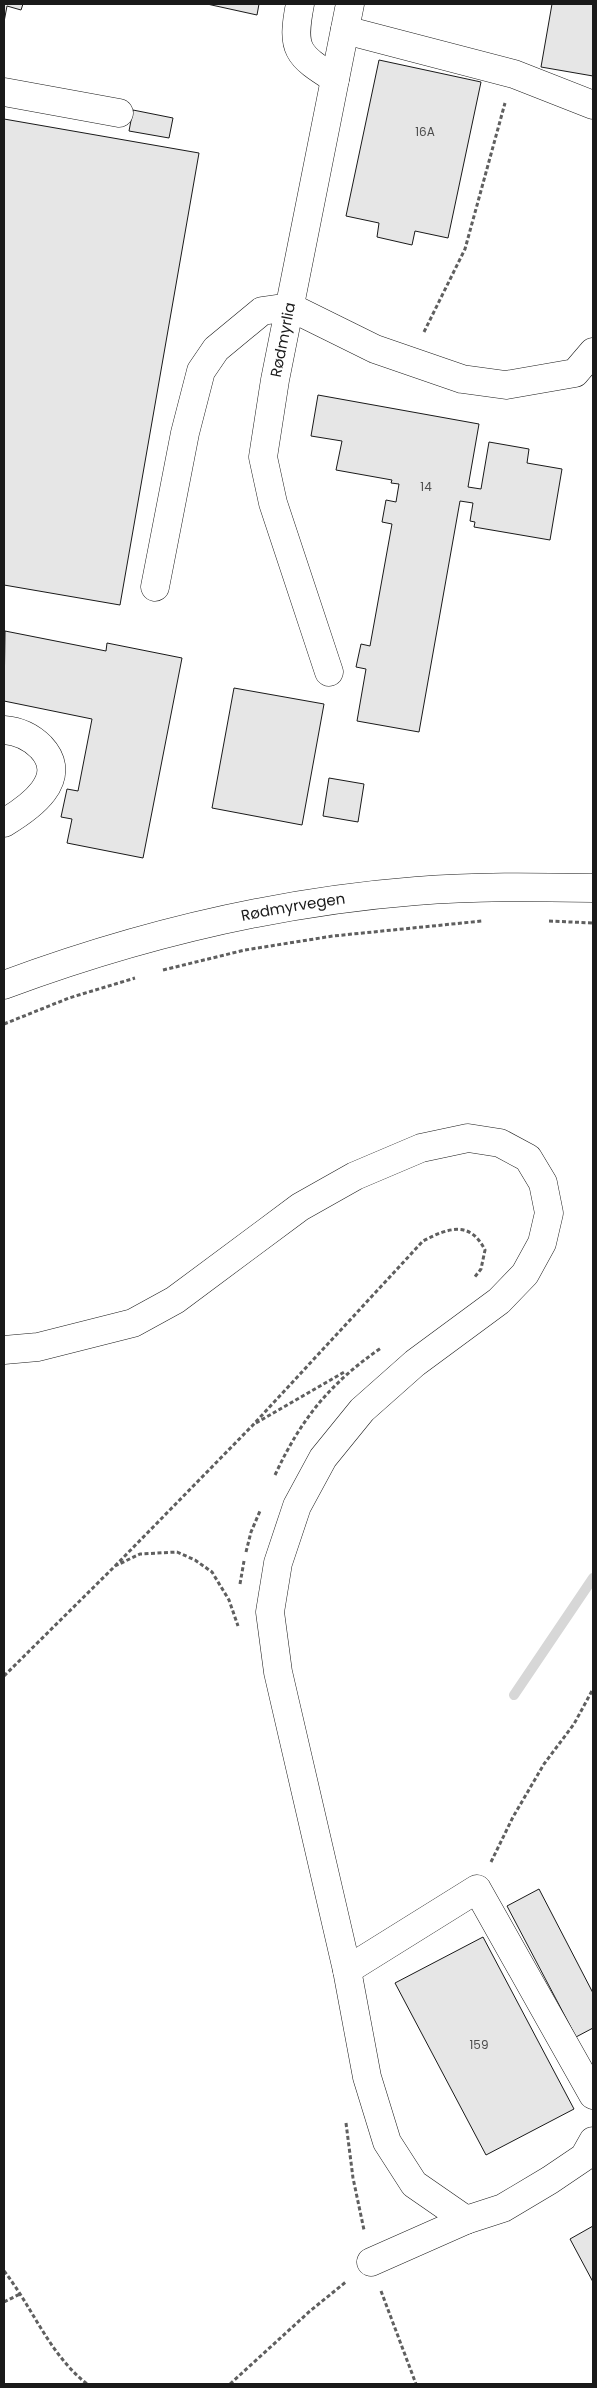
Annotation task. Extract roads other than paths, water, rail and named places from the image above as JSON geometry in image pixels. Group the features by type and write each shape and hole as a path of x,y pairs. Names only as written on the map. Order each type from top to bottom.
{"street":[{"path":"300,4 296,24 297,48 307,62 335,79"},
{"path":"348,17 514,74 593,105"},
{"name":"Rødmyrlia","path":"329,672 273,503 262,457 348,17"},
{"path":"4,92 119,113"},
{"path":"155,587 185,433 201,371 216,349 262,311 290,307 375,349 462,379 506,385 575,373 593,352"},
{"path":"4,730 12,730 34,740 49,756 51,775 42,793 29,808 4,823"},
{"name":"Rødmyrvegen","path":"4,984 58,964 144,939 244,915 415,891 510,886 593,888"},
{"path":"4,1350 38,1347 133,1323 175,1300 300,1207 355,1176 421,1148 468,1138 500,1143 528,1158 543,1183 549,1213 542,1243 525,1274 499,1301 415,1363 362,1410 324,1458 297,1506 278,1563 270,1612 278,1672 346,1970 367,2077 386,2142 414,2184 466,2220"},
{"path":"346,1970 477,1889 593,2095"},
{"path":"371,2262 466,2220 503,2208 584,2157 593,2141"}],"waterway":[{"path":"514,1695 593,1578"}]}
